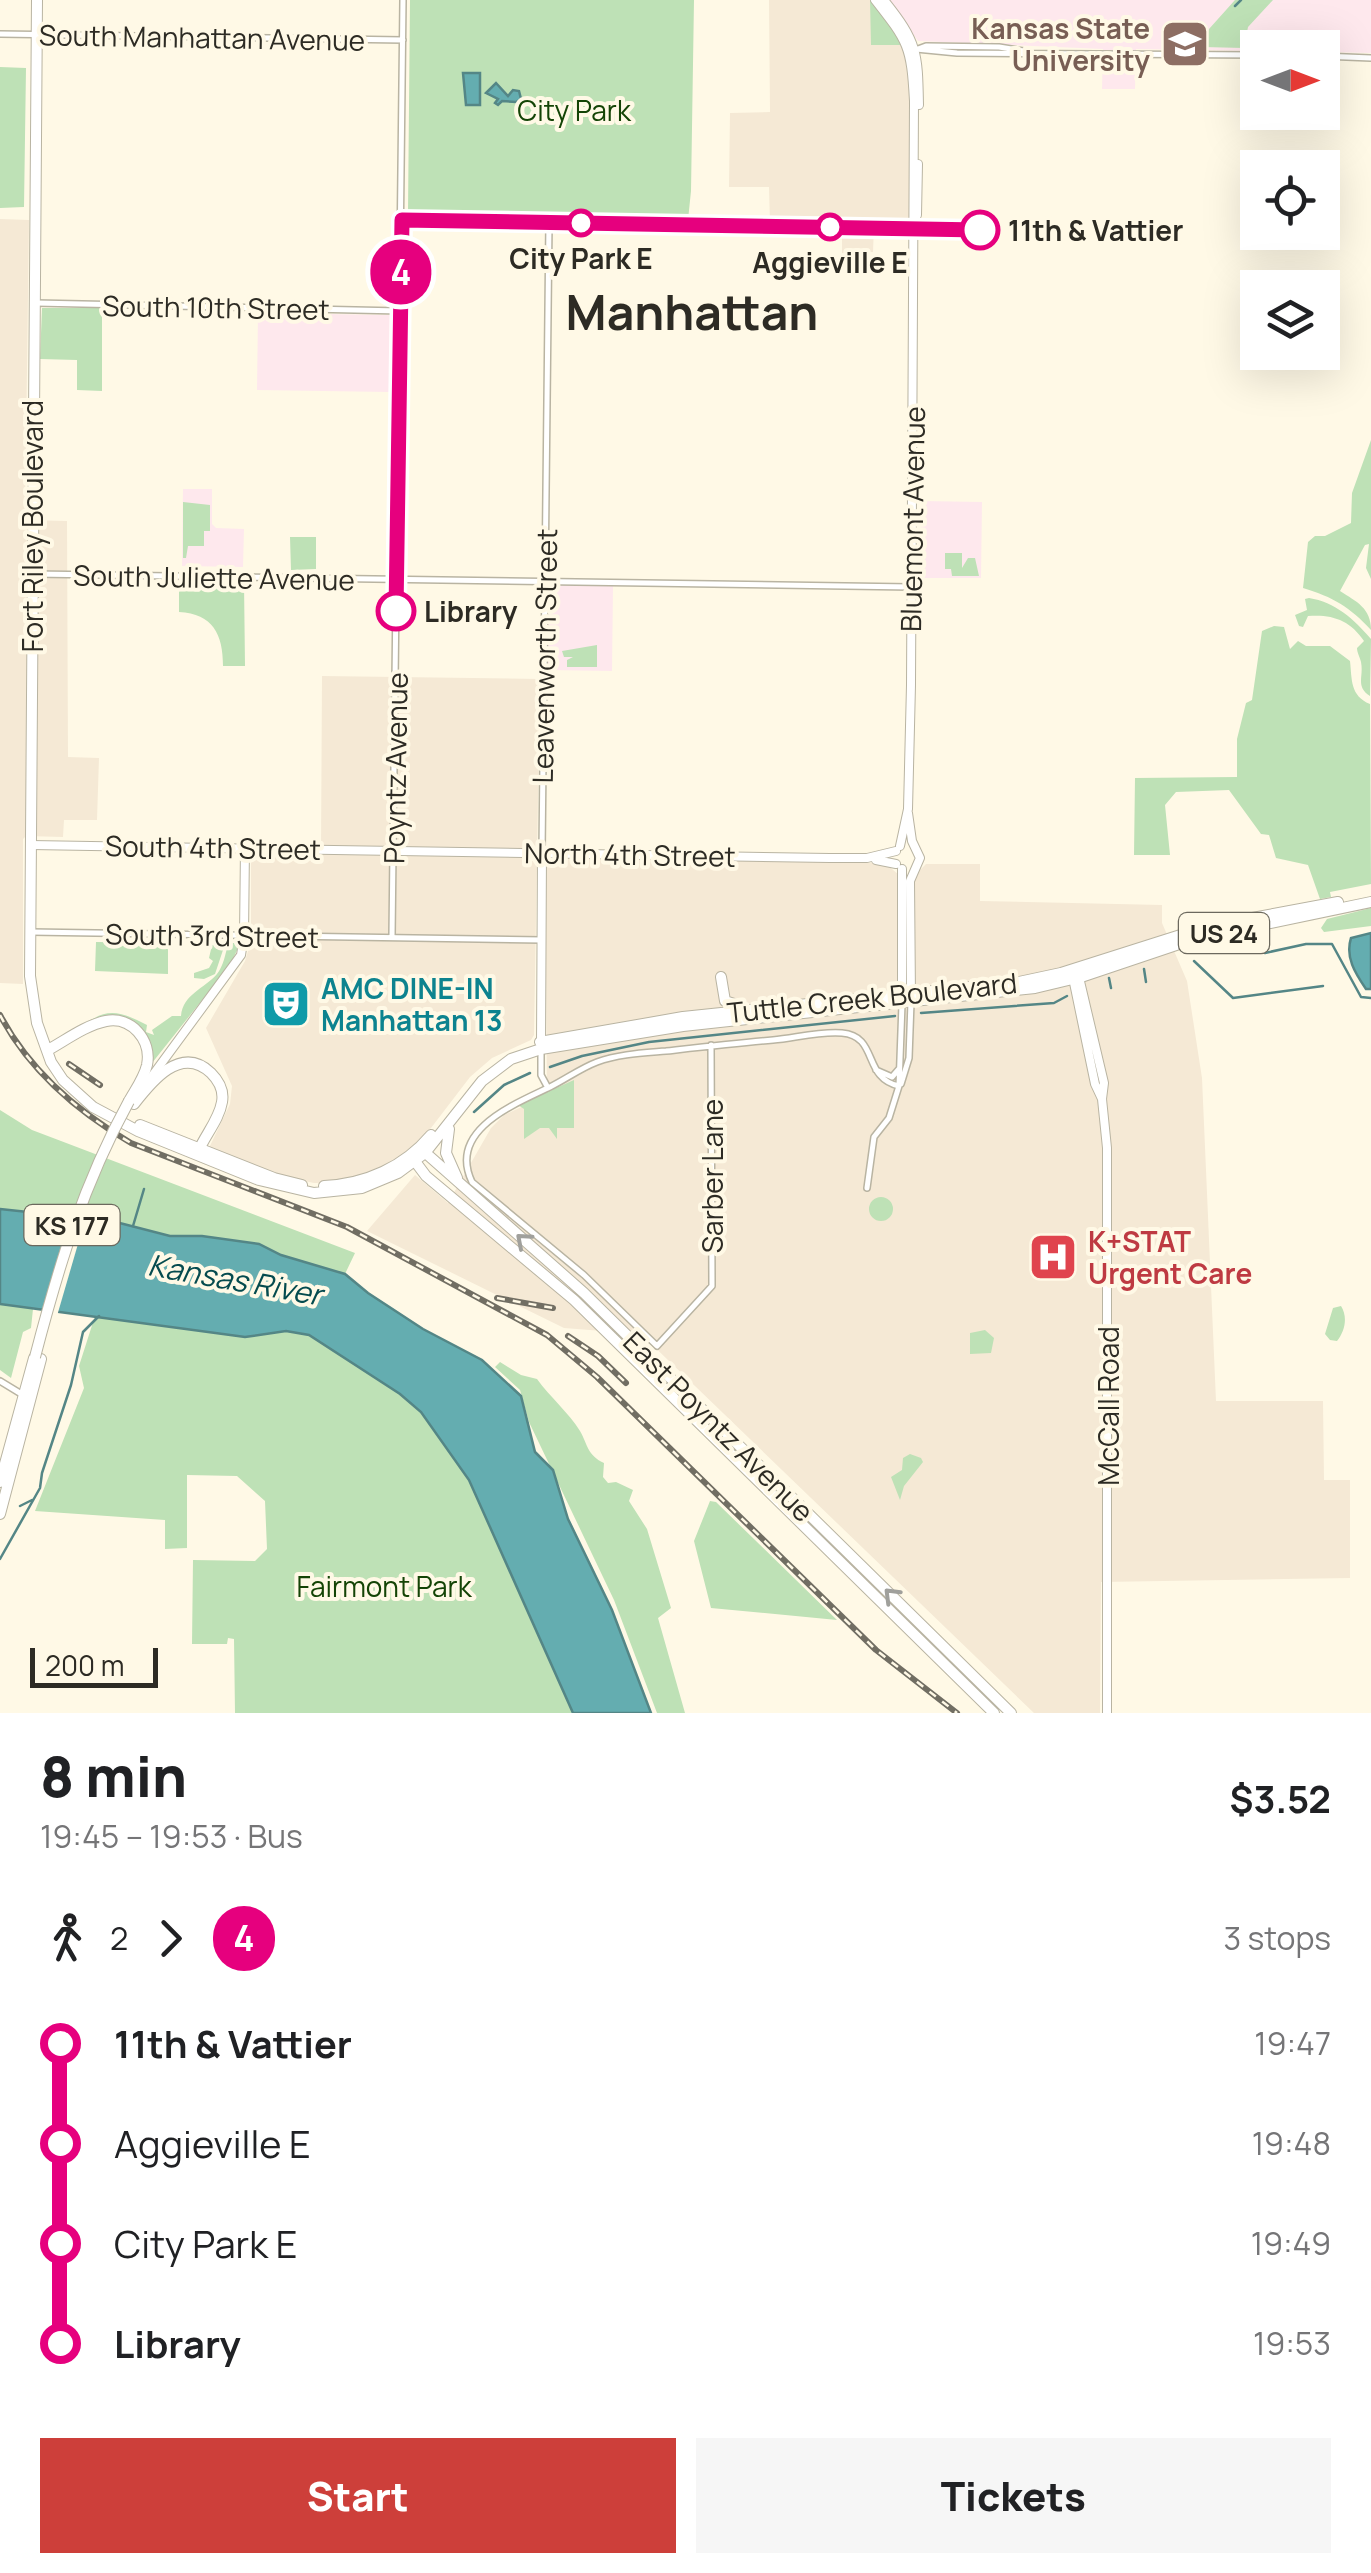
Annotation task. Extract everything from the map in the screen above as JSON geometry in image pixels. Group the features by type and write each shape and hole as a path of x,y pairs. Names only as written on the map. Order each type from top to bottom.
{"highway":[{"name":"Fort Riley Boulevard","path":"36,0 30,574 31,932 36,1023 48,1050 81,1090 110,1112 274,1186 314,1193 362,1188 398,1173 418,1154"},
{"name":"Tuttle Creek Boulevard","path":"1076,975 1205,923 1371,899"},
{"name":"Tuttle Creek Boulevard","path":"418,1154 464,1090 506,1054 683,1017 792,1005 1017,991 1184,942 1371,899"},
{"path":"1205,923 1244,929"},
{"path":"683,1017 714,1007 722,977 725,1001 731,1005 792,1005"},
{"name":"Tuttle Creek Boulevard","path":"418,1154 482,1081 498,1067 541,1046 906,998"},
{"name":"KS 177","path":"0,1514 38,1358 84,1211 146,1071 148,1058 146,1044 131,1026 112,1020 99,1022 48,1050"},
{"name":"KS 177","path":"132,1102 157,1076 175,1065 188,1063 208,1070 221,1088 223,1099 198,1152"},
{"path":"456,1113 447,1133 446,1153 463,1187"},
{"name":"Fort Riley Boulevard","path":"198,1152 274,1178 316,1186 368,1179 418,1154"},
{"name":"East Poyntz Avenue","path":"418,1154 426,1176 586,1312 994,1713"},
{"name":"East Poyntz Avenue","path":"418,1154 463,1187 596,1304 1010,1713"},
{"path":"398,1173 412,1171 426,1176"},
{"name":"KS 177","path":"0,1482 28,1396"}],"main road":[{"path":"875,0 913,49"},
{"path":"884,0 910,34 913,49"},
{"name":"Bluemont Avenue","path":"913,49 915,229 908,808 913,846 920,854 916,867"},
{"name":"Bluemont Avenue","path":"899,867 898,849 908,808"},
{"name":"South 4th Street","path":"31,845 394,849"},
{"name":"North 4th Street","path":"866,858 913,846"},
{"path":"132,1102 237,964 244,936 245,847"},
{"name":"North 4th Street","path":"394,849 866,858 899,867 916,867"},
{"name":"Leavenworth Street","path":"541,1046 542,852"},
{"path":"899,867 906,998"},
{"path":"906,998 910,881 916,867"},
{"path":"1076,975 1081,1018 1091,1040"},
{"name":"McCall Road","path":"1076,975 1094,1056 1100,1059 1107,1148 1107,1713"},
{"name":"McCall Road","path":"1091,1040 1095,1084 1102,1099"}],"street":[{"name":"Poyntz Avenue","path":"392,937 404,0"},
{"name":"South Manhattan Avenue","path":"0,34 403,40"},
{"path":"913,49 926,53 1240,55"},
{"path":"1340,57 1371,58"},
{"path":"402,220 915,229"},
{"name":"Leavenworth Street","path":"542,852 549,222"},
{"name":"South 10th Street","path":"33,304 400,310"},
{"name":"South Juliette Avenue","path":"30,574 911,587"},
{"name":"South 3rd Street","path":"31,932 542,940"},
{"path":"899,1086 906,998"},
{"path":"867,1188 874,1137 889,1118 909,1058 906,998"},
{"path":"548,1088 598,1062 711,1045 841,1033 851,1034 864,1044 881,1080 899,1086"},
{"name":"Sarber Lane","path":"548,1088 502,1109 486,1123 469,1152 468,1174 472,1182 584,1275 656,1346 712,1286 711,1045"},
{"name":"Leavenworth Street","path":"541,1046 541,1075 548,1088"},
{"path":"874,1068 892,1077 902,1062"},
{"path":"0,1382 28,1396"}],"shaded area":[{"path":"769,0 872,0 905,44 911,101 909,219 903,226 874,226 873,252 842,253 842,225 770,223 769,187 729,187 730,113 770,112"},
{"name":"Kansas State University","path":"889,0 1371,0 1371,53 1340,52 1340,30 1240,30 1240,51 1136,49 1135,89 1102,89 1103,49 918,41"},
{"path":"0,219 29,220 25,520 67,521 68,757 99,758 97,820 64,820 63,837 23,839 23,984 0,983"},
{"path":"258,313 390,315 389,392 257,390"},
{"path":"183,489 212,489 212,524 216,528 244,529 243,567 182,566"},
{"path":"921,501 982,502 981,578 920,578"},
{"path":"549,585 613,586 612,671 548,670"},
{"path":"322,676 540,679 534,1035 492,1058 470,1077 431,1128 401,1158 381,1170 331,1183 274,1175 209,1148 230,1104 232,1086 206,1028 245,961 251,941 251,852 321,851"},
{"path":"545,856 885,863 899,875 915,875 926,864 980,864 980,901 1162,905 1162,923 1187,981 1202,1078 1216,1401 1323,1401 1324,1480 1350,1480 1350,1578 1101,1582 1100,1713 1034,1713 641,1334 564,1328 367,1231 415,1175 448,1203 491,1128 504,1115 547,1095"}],"green space":[{"name":"City Park","path":"410,0 694,0 688,220 410,216"},
{"path":"872,0 904,45 871,45"},
{"path":"1235,0 1273,0 1247,30 1240,30 1240,48 1203,47 1209,29"},
{"path":"0,67 26,68 24,207 0,208"},
{"path":"42,308 102,308 102,391 77,390 77,360 40,359"},
{"path":"1371,440 1371,579 1366,568 1369,544 1340,591 1366,611 1371,630 1340,604 1303,588 1308,542 1351,523 1352,493"},
{"path":"183,502 210,505 210,531 204,531 204,546 188,546 186,558 183,558"},
{"path":"290,537 316,537 316,569 291,570"},
{"path":"945,553 962,553 962,568 968,558 975,558 979,576 952,576 951,569 945,569"},
{"path":"183,579 244,582 245,666 223,666 221,644 214,628 200,617 179,612 179,584"},
{"path":"1305,599 1343,612 1371,639 1370,696 1361,685 1357,650 1364,641 1353,628 1333,617 1308,616 1303,627 1299,626 1295,615 1307,610"},
{"path":"1284,627 1290,649 1298,641 1306,646 1330,646 1350,661 1355,692 1370,704 1371,884 1330,892 1331,897 1320,899 1308,865 1276,858 1269,835 1261,834 1229,790 1176,792 1165,805 1170,855 1134,855 1135,778 1237,777 1237,739 1246,703 1252,700 1262,631"},
{"path":"597,645 597,667 567,667 567,660 573,657 564,657 562,651"},
{"path":"1371,908 1371,926 1324,932 1321,928 1327,919"},
{"path":"96,942 168,943 168,974 95,971"},
{"path":"228,943 239,946 230,965 152,1063 128,1020 64,1037 96,1017 112,1013 147,1025 146,1032 154,1035 152,1030 172,1016 181,1016 190,997 217,974"},
{"path":"225,944 215,974 194,978 194,973 209,968 213,961 209,958 212,945"},
{"path":"574,1080 574,1128 557,1128 557,1139 549,1128 540,1128 524,1139 524,1109 518,1105"},
{"path":"0,1110 32,1130 355,1253 345,1274 281,1255 259,1244 169,1236 112,1221 0,1209"},
{"path":"881,1197 893,1209 881,1221 869,1209"},
{"path":"0,1304 33,1309 31,1328 23,1332 11,1378 0,1370"},
{"path":"1341,1306 1344,1328 1337,1341 1330,1340 1325,1334 1333,1308"},
{"name":"Fairmont Park","path":"95,1316 245,1337 286,1331 309,1335 400,1394 421,1412 469,1480 573,1713 235,1713 234,1639 228,1638 227,1644 192,1644 193,1560 255,1561 267,1549 265,1501 237,1476 187,1475 187,1548 165,1549 165,1520 35,1511 84,1388 79,1366"},
{"path":"985,1330 994,1338 991,1353 970,1354 970,1333"},
{"path":"500,1362 521,1375 537,1379 576,1424 591,1453 604,1463 603,1477 608,1483 616,1482 633,1490 629,1501 647,1529 671,1608 658,1618 685,1713 657,1713 614,1600 529,1422 520,1390 495,1367"},
{"path":"910,1454 923,1462 904,1486 900,1500 891,1477 902,1470 903,1458"},
{"path":"710,1501 716,1502 837,1620 711,1608 694,1541"}],"water":[{"path":"463,73 480,73 480,105 466,105"},
{"path":"496,83 508,96 513,90 519,91 521,99 498,105 498,99 486,93"},
{"path":"1371,933 1371,989 1366,989 1352,965 1349,945 1351,938"},
{"name":"Kansas River","path":"0,1209 112,1221 170,1236 259,1244 281,1255 345,1274 423,1329 482,1360 521,1396 535,1452 553,1470 568,1519 612,1610 651,1713 573,1713 469,1480 421,1412 400,1394 309,1335 286,1331 245,1337 0,1304"}],"pier":[{"path":"74,1211 87,1213 57,1316 43,1315"}],"waterway":[{"path":"1235,6 1241,0"},
{"path":"1256,940 1265,953 1306,944 1332,944 1361,997 1371,998"},
{"path":"1194,961 1233,998 1323,986"},
{"path":"1144,969 1146,982"},
{"path":"1109,978 1111,988"},
{"path":"921,1013 1054,1003 1067,996"},
{"path":"550,1067 649,1042 895,1016"},
{"path":"474,1112 504,1085 530,1073"},
{"path":"133,1226 144,1189"},
{"path":"0,1559 40,1488 83,1332 99,1316"},
{"path":"20,1506 32,1500"}],"railway":[{"path":"0,1015 25,1054 56,1088 131,1143 347,1227 547,1335 597,1377 876,1650 957,1713"},
{"path":"69,1064 100,1085"},
{"path":"497,1298 553,1308"},
{"path":"568,1336 598,1356 626,1383"}],"bus line":[{"name":"4","path":"396,611 402,220 980,230"}],"place":[{"name":"Kansas State University","path":"1185,44"},
{"name":"City Park E","path":"581,223"},
{"name":"Aggieville E","path":"830,227"},
{"name":"11th & Vattier","path":"980,230"},
{"name":"Library","path":"396,611"},
{"name":"AMC DINE-IN Manhattan 13","path":"286,1004"},
{"name":"K+STAT Urgent Care","path":"1053,1257"}],"district":[{"name":"Manhattan","path":"692,311"}]}
